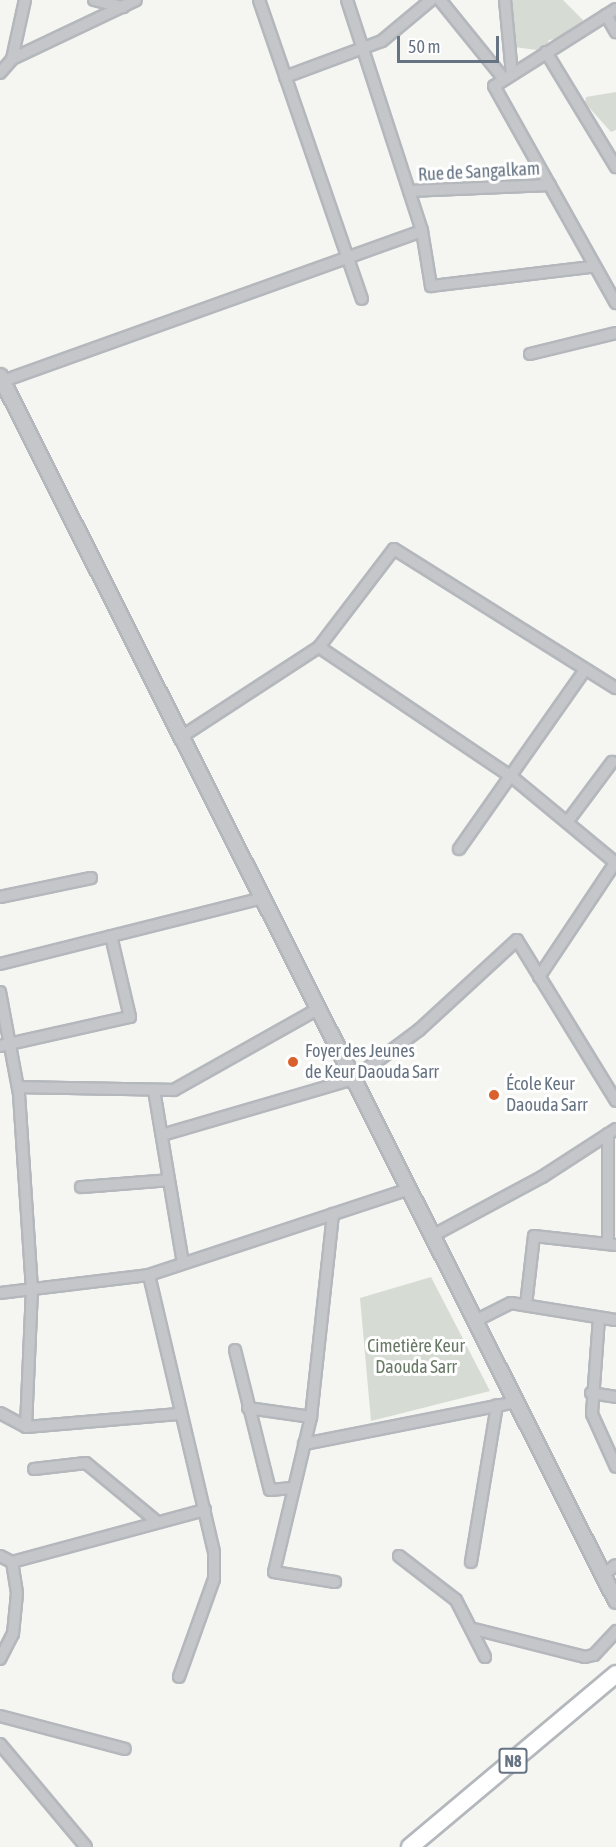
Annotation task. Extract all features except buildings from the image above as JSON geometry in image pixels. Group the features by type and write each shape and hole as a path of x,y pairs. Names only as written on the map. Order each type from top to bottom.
{"main road":[{"name":"N8","path":"410,1847 616,1674"}],"street":[{"path":"12,59 25,0"},
{"path":"94,0 123,7"},
{"path":"0,73 12,59 136,0"},
{"path":"259,0 362,299"},
{"path":"347,0 422,231 431,286 591,267"},
{"path":"285,77 382,41 431,0"},
{"path":"440,0 508,76"},
{"path":"505,0 508,76"},
{"path":"616,9 494,86 550,185 591,267 616,303"},
{"path":"606,15 616,32"},
{"path":"546,52 616,167"},
{"name":"Rue de Sangalkam","path":"409,191 550,185"},
{"path":"422,231 1,379 5,400 181,736 616,1601"},
{"path":"530,354 616,333"},
{"path":"181,736 319,647 394,549 584,671 616,688"},
{"path":"319,647 512,777 616,863 539,977"},
{"path":"459,849 512,777 584,671"},
{"path":"568,821 612,762"},
{"path":"0,897 91,878"},
{"path":"0,963 263,898"},
{"path":"5,1046 130,1017 111,936"},
{"path":"162,1135 353,1079 419,1030 517,940 616,1101"},
{"path":"0,992 5,1046 18,1087 32,1288 26,1427"},
{"path":"18,1087 174,1090 318,1009"},
{"path":"154,1090 183,1263"},
{"path":"432,1236 542,1177 612,1131"},
{"path":"526,1305 534,1236 612,1245 612,1131"},
{"path":"81,1188 169,1180"},
{"path":"0,1293 149,1275 409,1189"},
{"path":"333,1214 311,1417 292,1488 274,1572 335,1582"},
{"path":"149,1275 178,1414 192,1448 205,1510 214,1579 179,1677"},
{"path":"475,1321 511,1303 616,1320"},
{"path":"599,1318 591,1393 592,1414 616,1467"},
{"path":"235,1350 270,1490 292,1488"},
{"path":"591,1393 616,1397"},
{"path":"304,1444 516,1402"},
{"path":"471,1562 497,1406"},
{"path":"248,1408 311,1417"},
{"path":"0,1413 26,1427 178,1414"},
{"path":"34,1469 86,1463 156,1521"},
{"path":"0,1556 12,1562 156,1521 205,1510"},
{"path":"399,1556 456,1600 474,1629 485,1657"},
{"path":"0,1659 13,1634 17,1593 12,1562"},
{"path":"603,1575 616,1565"},
{"path":"474,1629 585,1657 594,1655 616,1631"},
{"path":"0,1716 125,1749"},
{"path":"0,1744 86,1847"}],"green space":[{"path":"510,0 563,0 583,20 571,37 549,40 544,51 514,47"},
{"path":"616,92 616,130 611,132 585,103 586,97"},
{"name":"Cimetière Keur Daouda Sarr","path":"431,1277 490,1391 371,1421 360,1298"}],"place":[{"name":"Foyer des Jeunes de Keur Daouda Sarr","path":"293,1062"},
{"name":"École Keur Daouda Sarr","path":"494,1095"}]}
